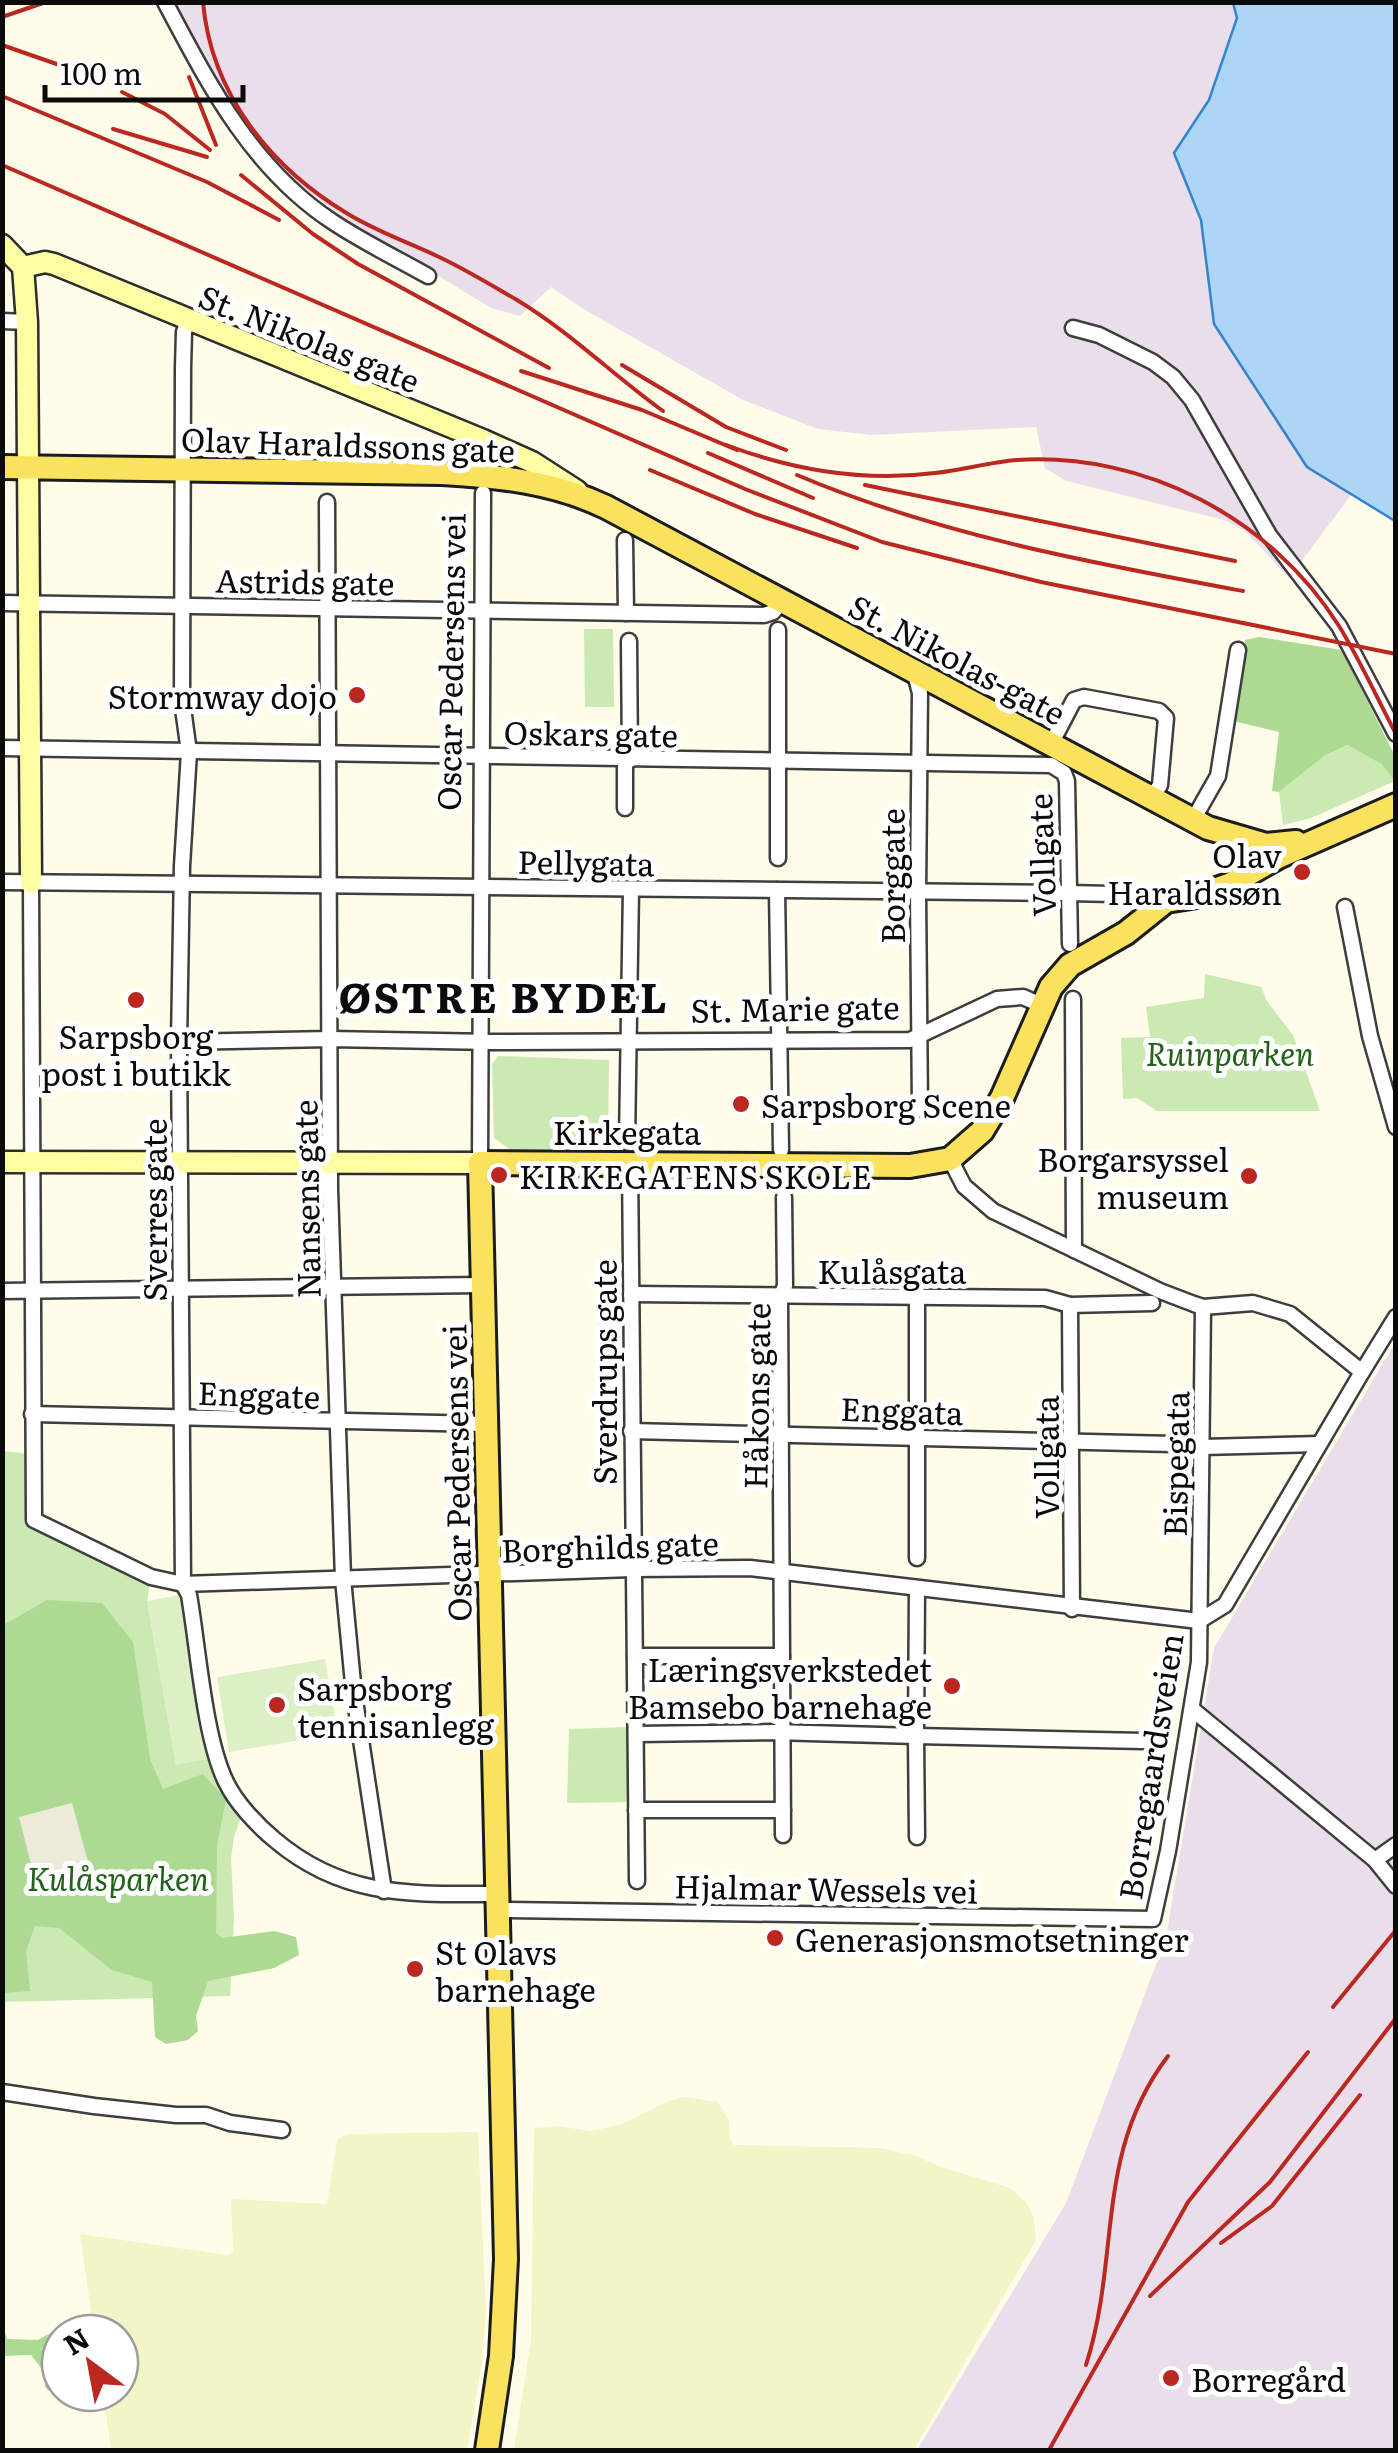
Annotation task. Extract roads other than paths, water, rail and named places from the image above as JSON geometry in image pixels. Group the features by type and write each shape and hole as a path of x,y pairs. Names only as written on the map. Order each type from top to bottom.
{"main road":[{"name":"Olav Haraldssons gate","path":"2,467 486,475 545,486 594,502 677,545"},
{"name":"St. Nikolas-gate","path":"677,545 1200,824 1266,845 1328,835"},
{"path":"1252,874 1278,857 1396,806"},
{"path":"950,1159 969,1145 993,1114 1050,987 1070,965 1126,932 1166,901 1213,891 1283,866 1376,822 1396,806"},
{"name":"St. Nikolas-gate","path":"1200,824 1252,874"},
{"name":"Kirkegata","path":"480,1163 628,1152 910,1166 950,1159"},
{"name":"Oscar Pedersens vei","path":"480,1163 506,2259 501,2356 487,2450"}],"street":[{"path":"165,2 218,99 255,152 291,189 331,221 428,276"},
{"path":"2,245 22,267 27,322 32,748 32,1414"},
{"name":"St. Nikolas gate","path":"22,267 54,264 336,378 532,462 594,502"},
{"name":"Sverres gate","path":"188,320 184,332 182,702 189,752 181,884 180,1418 183,1584 189,1594 212,1734 226,1784 262,1830 307,1865 384,1892 499,1902"},
{"path":"2,321 27,322"},
{"path":"1072,328 1100,335 1153,362 1173,377 1192,400 1268,535 1339,626 1396,734"},
{"name":"Oscar Pedersens vei","path":"480,1163 483,494"},
{"name":"Nansens gate","path":"327,502 330,1161 343,1579 354,1694 384,1892"},
{"path":"624,540 626,613"},
{"name":"Astrids gate","path":"2,603 764,614 773,612 781,603"},
{"path":"778,630 778,858"},
{"path":"624,808 629,641"},
{"path":"1200,824 1218,776 1238,650"},
{"name":"Borggate","path":"913,669 920,693 920,1108"},
{"path":"1051,744 1074,700 1084,697 1160,711 1166,718 1160,784 1152,798"},
{"name":"Oskars gate","path":"2,748 1042,764 1058,768"},
{"name":"Vollgate","path":"1058,768 1067,781 1070,944"},
{"name":"Pellygata","path":"2,882 1157,895 1166,901"},
{"name":"Sverdrups gate","path":"632,888 628,1152 637,1880"},
{"path":"778,890 781,1150"},
{"path":"1345,907 1370,1036 1396,1126"},
{"name":"St. Marie gate","path":"179,1042 330,1038 910,1040 997,999 1023,998 1041,1006"},
{"path":"1073,999 1074,1250"},
{"path":"950,1159 964,1186 978,1201 1160,1291 1203,1307 1252,1303 1290,1314 1362,1372"},
{"name":"Kirkegata","path":"2,1162 480,1163"},
{"name":"Håkons gate","path":"783,1835 780,1298 784,1286 784,1196"},
{"path":"2,1291 483,1285"},
{"name":"Kulåsgata","path":"631,1294 1045,1298 1070,1305 1152,1303"},
{"path":"917,1297 918,1558"},
{"name":"Vollgata","path":"1070,1305 1072,1608"},
{"name":"Bispegata","path":"1199,1621 1203,1307"},
{"name":"Borregaardsveien","path":"1153,1920 1192,1710 1199,1662 1199,1621 1225,1604 1396,1317"},
{"name":"Enggate","path":"32,1414 485,1424"},
{"name":"Borghilds gate","path":"32,1414 34,1520 151,1576 183,1584 632,1569 780,1570 1199,1621"},
{"name":"Enggata","path":"631,1431 1172,1444"},
{"path":"1202,1447 1319,1444"},
{"path":"917,1589 917,1837"},
{"path":"635,1656 782,1656"},
{"path":"1192,1710 1375,1860 1396,1886"},
{"path":"636,1734 784,1732 1143,1741"},
{"path":"636,1810 782,1810"},
{"path":"1375,1860 1396,1844"},
{"name":"Hjalmar Wessels vei","path":"499,1902 1153,1920"},
{"path":"2,2092 176,2115 206,2114 230,2123 282,2130"}],"water":[{"path":"1233,3 1395,3 1395,521 1307,467 1214,324 1201,220 1174,153 1209,100 1237,18"}],"railway":[{"path":"2,17 46,2"},
{"path":"203,2 208,36 232,97 270,151 294,174 359,220 447,261 517,300 663,411"},
{"path":"2,45 68,68"},
{"path":"189,77 216,145"},
{"path":"122,92 165,114 210,150"},
{"path":"2,96 207,182 279,220"},
{"path":"113,129 207,157"},
{"path":"2,165 745,489 882,542 1041,582 1396,654"},
{"path":"241,175 313,234 358,264 549,368"},
{"path":"622,365 726,427 786,450"},
{"path":"521,371 642,410 737,450"},
{"path":"726,445 777,461 855,475 908,475 1017,460 1065,460 1112,467 1157,481 1241,524 1278,553 1339,626 1396,734"},
{"path":"708,453 813,498"},
{"path":"650,470 755,514 857,548"},
{"path":"797,475 961,531 1073,558 1243,591"},
{"path":"865,485 1235,561"},
{"path":"1333,2007 1396,1930"},
{"path":"1150,2296 1270,2182 1396,2018"},
{"path":"1049,2450 1188,2202 1308,2052"},
{"path":"1086,2365 1097,2324 1112,2206 1129,2130 1145,2093 1168,2056"},
{"path":"1221,2243 1272,2206 1360,2095"}],"place":[{"name":"Stormway dojo","path":"357,695"},
{"name":"Olav Haraldssøn","path":"1302,872"},
{"name":"Sarpsborg post i butikk","path":"136,1000"},
{"name":"Sarpsborg Scene","path":"741,1104"},
{"name":"KIRKEGATENS SKOLE","path":"499,1175"},
{"name":"Borgarsyssel museum","path":"1249,1176"},
{"name":"Læringsverkstedet Bamsebo barnehage","path":"952,1686"},
{"name":"Sarpsborg tennisanlegg","path":"277,1705"},
{"name":"Generasjonsmotsetninger","path":"775,1938"},
{"name":"St Olavs barnehage","path":"415,1969"},
{"name":"Borregård","path":"1171,2378"}],"district":[{"name":"ØSTRE BYDEL","path":"504,995"}],"park label":[{"name":"Ruinparken","path":"1230,1052"},
{"name":"Kulåsparken","path":"118,1877"}]}
